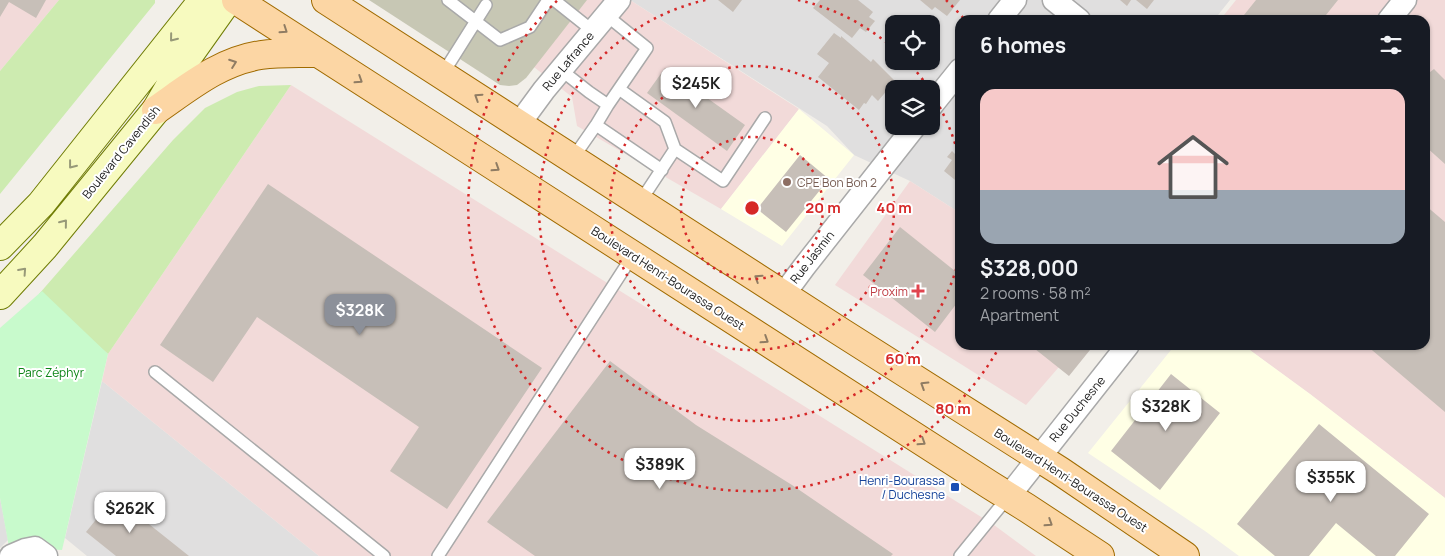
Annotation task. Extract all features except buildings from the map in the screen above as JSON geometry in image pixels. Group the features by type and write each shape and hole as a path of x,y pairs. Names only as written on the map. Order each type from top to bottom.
{"main road":[{"path":"0,246 41,204 204,0"},
{"name":"Boulevard Henri-Bourassa Ouest","path":"326,0 1118,509 1185,556"},
{"name":"Boulevard Henri-Bourassa Ouest","path":"242,2 318,53 1100,556"},
{"name":"Boulevard Cavendish","path":"0,295 45,246 156,110 184,62 242,2"},
{"path":"156,110 205,76 227,65 260,55 318,53"}],"street":[{"path":"1003,15 1015,0"},
{"path":"1054,0 1073,15"},
{"path":"1393,15 1405,0"},
{"name":"Rue Lafrance","path":"519,124 544,90 606,15"},
{"path":"940,95 955,76"},
{"name":"Rue Jasmin","path":"784,294 908,135"},
{"name":"Rue Duchesne","path":"1008,497 1124,350"},
{"path":"11,556 35,548 46,556"}],"lane":[{"path":"449,0 500,40 530,27 548,0"},
{"path":"554,0 606,15 647,48 573,158"},
{"path":"442,74 486,5"},
{"path":"561,70 608,105"},
{"path":"619,89 665,122 675,149 723,181 765,118"},
{"path":"596,125 662,170"},
{"path":"640,202 675,149"},
{"path":"438,556 633,255"},
{"path":"156,372 384,556"},
{"path":"960,556 1008,497"}],"shaded area":[{"path":"0,0 59,0 0,71"},
{"path":"369,0 587,0 526,78 517,85 509,86 500,85"},
{"path":"394,0 630,0 799,109 721,209 577,126 572,97 525,60"},
{"path":"630,0 1230,0 1218,15 955,15 955,210 910,181 854,155 827,126"},
{"path":"1236,0 1445,0 1445,498 1250,350 1430,350 1430,15 1224,15"},
{"path":"291,85 994,525 1036,556 319,556 102,381 108,354"},
{"name":"CPE Bon Bon 2","path":"799,109 854,155 782,246 721,209"},
{"path":"910,181 955,210 955,350 1074,350 1026,405 835,285"},
{"path":"1171,350 1250,350 1445,498 1445,556 1239,556 1088,453"},
{"path":"102,381 319,556 87,556 65,538"},
{"path":"0,498 8,540 0,548"}],"green space":[{"path":"59,0 155,0 155,3 0,194 0,71"},
{"path":"291,85 108,354 39,294 173,140 205,108 237,92 259,86"},
{"name":"Parc Zéphyr","path":"42,291 108,354 62,550 9,547 0,498 0,328"}],"place":[{"name":"CPE Bon Bon 2","path":"787,182"},
{"name":"Proxim","path":"918,291"},
{"name":"Henri-Bourassa / Duchesne","path":"955,487"}]}
